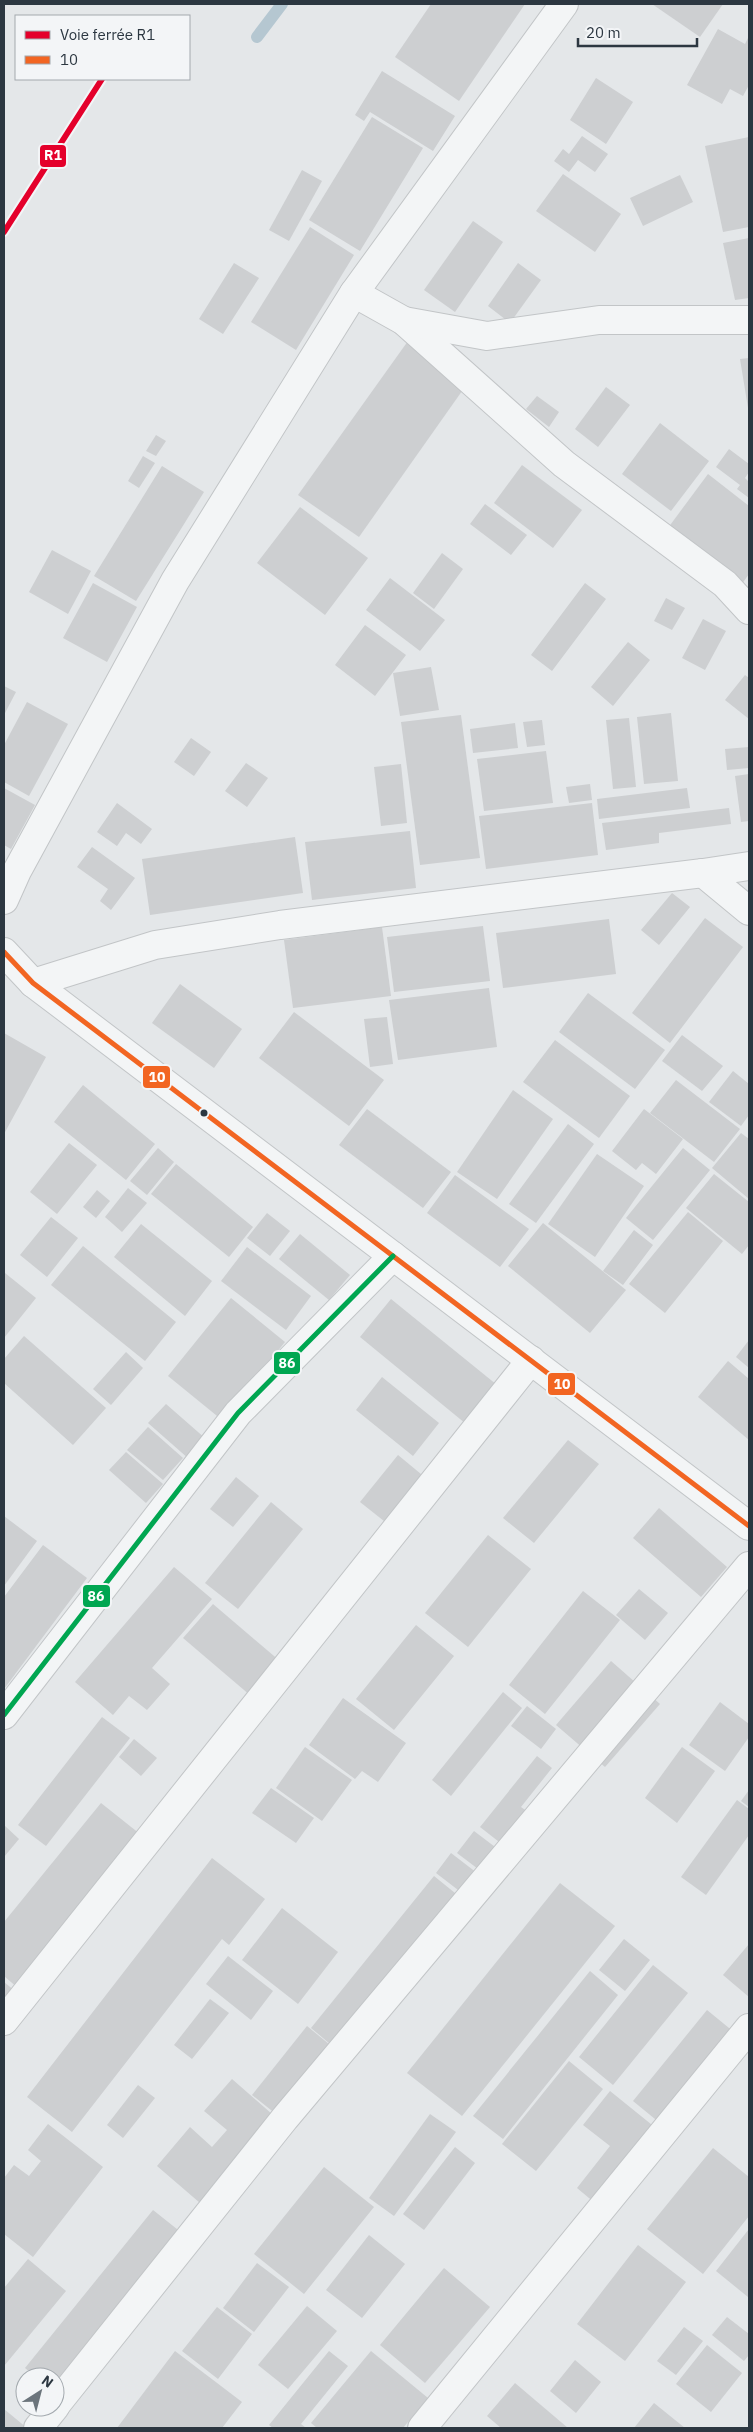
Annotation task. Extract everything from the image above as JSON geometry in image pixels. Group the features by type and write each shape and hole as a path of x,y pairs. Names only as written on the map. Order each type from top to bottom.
{"street":[{"path":"4,900 17,871 175,581 354,293 564,4"},
{"path":"354,293 404,321 564,464 725,584 749,610"},
{"path":"404,321 487,336 599,320 749,320"},
{"path":"33,983 155,945 280,925 703,874 749,866"},
{"path":"703,874 749,911"},
{"path":"4,952 33,983 749,1526"},
{"path":"4,1715 238,1413 393,1256"},
{"path":"4,2020 531,1360"},
{"path":"65,2394 285,2118 749,1566"},
{"path":"422,2428 749,2028"},
{"path":"38,2428 47,2417"}],"building":[{"path":"431,4 525,4 459,101 395,57"},
{"path":"652,4 723,4 700,37"},
{"path":"718,29 745,44 749,36 749,85 743,96 730,89 722,104 687,85"},
{"path":"382,71 455,116 433,151 370,112 364,121 355,115"},
{"path":"596,78 633,102 606,144 570,120"},
{"path":"372,117 423,148 360,251 309,220"},
{"path":"582,136 608,154 595,172 578,160 569,172 554,161 563,149 569,154"},
{"path":"749,137 749,227 723,232 705,146"},
{"path":"302,170 322,181 289,241 269,230"},
{"path":"563,174 621,214 595,252 536,211"},
{"path":"680,175 693,202 643,226 630,198"},
{"path":"473,221 503,242 455,312 424,290"},
{"path":"310,227 354,255 296,350 251,322"},
{"path":"749,238 749,298 735,300 723,243"},
{"path":"234,263 259,278 223,334 199,319"},
{"path":"518,263 541,280 510,323 488,306"},
{"path":"408,341 467,384 359,537 298,495"},
{"path":"749,358 749,407 748,408 740,359"},
{"path":"606,387 630,405 598,447 575,429"},
{"path":"537,396 559,412 549,427 526,409"},
{"path":"660,423 709,461 671,511 622,474"},
{"path":"156,435 166,441 156,456 146,451"},
{"path":"729,449 749,464 749,472 745,478 749,482 749,498 737,489 740,485 716,467"},
{"path":"143,456 155,463 139,488 128,481"},
{"path":"522,465 582,510 553,548 494,503"},
{"path":"162,466 204,492 136,601 94,576"},
{"path":"708,474 749,506 749,574 739,588 665,532"},
{"path":"485,504 527,535 511,555 470,524"},
{"path":"300,507 368,558 325,615 257,563"},
{"path":"52,550 91,571 68,614 29,592"},
{"path":"442,553 463,569 434,609 413,593"},
{"path":"390,578 445,620 420,651 366,610"},
{"path":"93,583 137,607 107,662 63,638"},
{"path":"585,583 606,599 552,671 531,655"},
{"path":"666,598 685,608 672,630 654,621"},
{"path":"703,619 726,631 705,670 682,658"},
{"path":"365,625 406,655 375,696 335,665"},
{"path":"628,642 650,660 613,706 591,687"},
{"path":"431,667 439,710 400,716 393,673"},
{"path":"745,675 749,678 749,719 725,700"},
{"path":"4,686 16,692 4,715"},
{"path":"27,702 68,724 29,796 4,782 4,745"},
{"path":"671,713 678,781 644,784 637,717"},
{"path":"461,715 480,858 420,865 401,722"},
{"path":"629,718 636,787 613,789 606,720"},
{"path":"542,720 545,745 527,747 523,722"},
{"path":"515,723 518,748 473,753 470,729"},
{"path":"191,738 211,752 194,776 174,762"},
{"path":"749,747 749,768 727,770 725,749"},
{"path":"546,751 553,803 484,811 477,759"},
{"path":"246,763 268,778 247,807 225,791"},
{"path":"401,764 407,823 381,826 374,767"},
{"path":"749,774 749,821 741,822 735,776"},
{"path":"590,784 592,800 569,803 566,787"},
{"path":"4,788 35,805 11,849 4,845"},
{"path":"687,788 690,808 599,819 597,799"},
{"path":"117,803 152,829 141,844 126,833 117,846 97,832"},
{"path":"592,803 598,855 486,869 479,816"},
{"path":"729,808 731,824 659,833 659,843 606,850 602,823"},
{"path":"410,831 416,888 312,900 305,842"},
{"path":"295,837 303,893 150,915 142,859"},
{"path":"92,847 135,878 111,910 100,901 108,889 77,867"},
{"path":"672,893 690,907 659,945 641,930"},
{"path":"705,918 743,947 670,1043 632,1013"},
{"path":"609,919 616,974 503,988 496,933"},
{"path":"483,926 490,981 394,992 387,937"},
{"path":"382,927 391,996 293,1008 284,940"},
{"path":"180,984 242,1029 214,1068 152,1023"},
{"path":"489,988 497,1047 398,1060 389,1000"},
{"path":"588,993 665,1050 635,1089 559,1032"},
{"path":"294,1012 384,1080 349,1126 259,1058"},
{"path":"387,1017 393,1064 370,1067 364,1019"},
{"path":"4,1033 46,1057 4,1134"},
{"path":"682,1035 723,1066 702,1091 662,1061"},
{"path":"555,1040 630,1096 599,1138 523,1082"},
{"path":"733,1071 749,1084 749,1115 741,1126 709,1102"},
{"path":"676,1080 740,1129 714,1162 650,1113"},
{"path":"83,1085 155,1144 126,1180 54,1122"},
{"path":"513,1090 553,1119 497,1199 457,1172"},
{"path":"367,1109 451,1172 423,1208 339,1145"},
{"path":"644,1109 683,1139 656,1174 642,1163 636,1170 612,1151"},
{"path":"568,1124 594,1144 536,1223 509,1204"},
{"path":"741,1133 749,1139 749,1199 712,1168"},
{"path":"69,1143 97,1165 57,1214 30,1192"},
{"path":"158,1148 174,1162 147,1195 130,1181"},
{"path":"683,1148 710,1170 653,1240 626,1218"},
{"path":"597,1154 644,1186 595,1257 548,1224"},
{"path":"176,1164 253,1227 229,1257 151,1194"},
{"path":"714,1174 749,1202 749,1245 742,1254 686,1208"},
{"path":"455,1175 529,1229 500,1267 427,1213"},
{"path":"128,1188 147,1203 122,1232 105,1217"},
{"path":"97,1190 110,1201 96,1218 83,1207"},
{"path":"688,1212 723,1241 665,1313 629,1284"},
{"path":"267,1213 290,1231 270,1256 247,1238"},
{"path":"51,1217 78,1238 47,1277 20,1255"},
{"path":"543,1223 626,1290 590,1333 508,1266"},
{"path":"141,1224 212,1281 185,1316 114,1257"},
{"path":"634,1230 653,1245 623,1285 603,1271"},
{"path":"300,1234 350,1275 329,1300 279,1259"},
{"path":"83,1246 176,1322 145,1361 51,1285"},
{"path":"247,1247 311,1296 286,1330 221,1281"},
{"path":"4,1274 36,1298 4,1338"},
{"path":"231,1298 285,1342 222,1420 168,1376"},
{"path":"391,1299 502,1389 471,1428 360,1337"},
{"path":"24,1336 106,1408 73,1445 4,1383 4,1359"},
{"path":"749,1340 749,1368 736,1357"},
{"path":"126,1352 143,1368 111,1405 93,1389"},
{"path":"728,1361 749,1379 749,1440 698,1397"},
{"path":"382,1377 439,1423 413,1456 356,1410"},
{"path":"166,1404 206,1439 189,1459 148,1423"},
{"path":"148,1427 183,1458 163,1480 127,1450"},
{"path":"568,1440 599,1464 534,1543 503,1518"},
{"path":"126,1452 163,1484 146,1503 109,1470"},
{"path":"398,1455 427,1479 389,1525 360,1502"},
{"path":"236,1477 259,1496 233,1527 210,1509"},
{"path":"271,1502 303,1529 238,1609 205,1583"},
{"path":"659,1508 727,1567 701,1597 633,1538"},
{"path":"4,1516 37,1541 4,1586"},
{"path":"488,1535 531,1569 468,1647 425,1613"},
{"path":"43,1545 87,1578 4,1689 4,1597"},
{"path":"174,1567 212,1599 152,1668 170,1684 147,1710 129,1696 113,1715 75,1682"},
{"path":"639,1589 668,1613 645,1640 616,1615"},
{"path":"583,1591 620,1620 545,1714 509,1685"},
{"path":"213,1604 294,1673 264,1707 183,1638"},
{"path":"416,1625 454,1656 394,1730 356,1699"},
{"path":"611,1661 660,1704 605,1767 556,1725"},
{"path":"503,1692 522,1708 451,1796 432,1780"},
{"path":"343,1698 406,1743 378,1782 362,1771 355,1779 309,1745"},
{"path":"720,1702 749,1724 749,1737 725,1771 689,1745"},
{"path":"527,1706 556,1729 541,1749 511,1726"},
{"path":"102,1717 130,1738 46,1846 18,1825"},
{"path":"134,1739 157,1758 141,1776 119,1757"},
{"path":"305,1747 352,1780 322,1821 276,1788"},
{"path":"682,1747 715,1771 677,1823 645,1798"},
{"path":"537,1756 552,1768 521,1807 538,1819 512,1852 480,1827"},
{"path":"271,1788 314,1818 296,1843 252,1813"},
{"path":"749,1790 749,1807 741,1801"},
{"path":"737,1800 749,1809 749,1835 706,1895 681,1877"},
{"path":"101,1803 150,1842 26,1995 4,1976 4,1922"},
{"path":"4,1825 19,1839 4,1857"},
{"path":"474,1831 503,1853 486,1875 457,1853"},
{"path":"451,1853 490,1883 475,1903 436,1873"},
{"path":"212,1858 265,1899 229,1945 222,1939 72,2132 27,2097"},
{"path":"434,1876 471,1906 348,2059 311,2028"},
{"path":"560,1883 615,1926 462,2116 407,2073"},
{"path":"282,1908 338,1952 298,2004 242,1960"},
{"path":"624,1939 650,1960 625,1991 599,1970"},
{"path":"749,1944 749,1997 723,1975"},
{"path":"228,1956 273,1991 251,2020 206,1984"},
{"path":"653,1965 688,1993 613,2085 579,2057"},
{"path":"590,1971 618,1995 503,2139 473,2116"},
{"path":"4,1982 20,1995 4,2015"},
{"path":"210,1999 229,2013 192,2059 174,2045"},
{"path":"707,2010 740,2037 666,2128 633,2101"},
{"path":"307,2026 346,2058 291,2126 252,2095"},
{"path":"569,2061 603,2089 536,2171 502,2144"},
{"path":"232,2079 288,2128 214,2215 157,2166 190,2127 212,2147 227,2130 204,2111"},
{"path":"138,2085 155,2098 123,2138 107,2125"},
{"path":"610,2091 662,2133 601,2208 577,2188 610,2146 583,2125"},
{"path":"430,2114 456,2132 394,2216 369,2198"},
{"path":"48,2124 103,2167 33,2257 4,2234 4,2178 14,2165 29,2176 41,2161 28,2150"},
{"path":"455,2147 475,2163 424,2230 403,2214"},
{"path":"713,2148 749,2177 749,2216 703,2274 647,2229"},
{"path":"324,2167 374,2207 304,2294 254,2254"},
{"path":"153,2210 192,2241 65,2381 65,2367 26,2367"},
{"path":"749,2229 749,2296 748,2297 716,2271"},
{"path":"369,2235 405,2264 362,2318 326,2290"},
{"path":"638,2245 686,2282 625,2361 577,2324"},
{"path":"28,2259 66,2291 4,2366 4,2288"},
{"path":"257,2263 289,2287 254,2332 223,2308"},
{"path":"444,2268 490,2307 425,2383 380,2345"},
{"path":"307,2306 337,2331 288,2389 258,2365"},
{"path":"217,2307 252,2334 218,2379 182,2351"},
{"path":"727,2317 749,2334 749,2355 744,2361 712,2335"},
{"path":"684,2327 703,2341 676,2375 657,2361"},
{"path":"707,2345 742,2373 711,2412 676,2384"},
{"path":"175,2351 242,2402 222,2428 117,2428"},
{"path":"329,2351 348,2366 301,2424 306,2428 273,2428 269,2425"},
{"path":"371,2351 428,2398 403,2428 317,2428 311,2423"},
{"path":"575,2360 601,2382 576,2413 550,2391"},
{"path":"515,2383 568,2428 501,2428 487,2416"},
{"path":"654,2403 685,2428 634,2428"},
{"path":"4,2409 27,2428 4,2428"}],"waterway":[{"path":"257,37 282,4"}],"rail line":[{"name":"R1","path":"4,232 101,80"}],"transit line":[{"name":"10","path":"4,952 33,983 749,1526"},
{"name":"86","path":"4,1715 238,1413 393,1256"}]}
